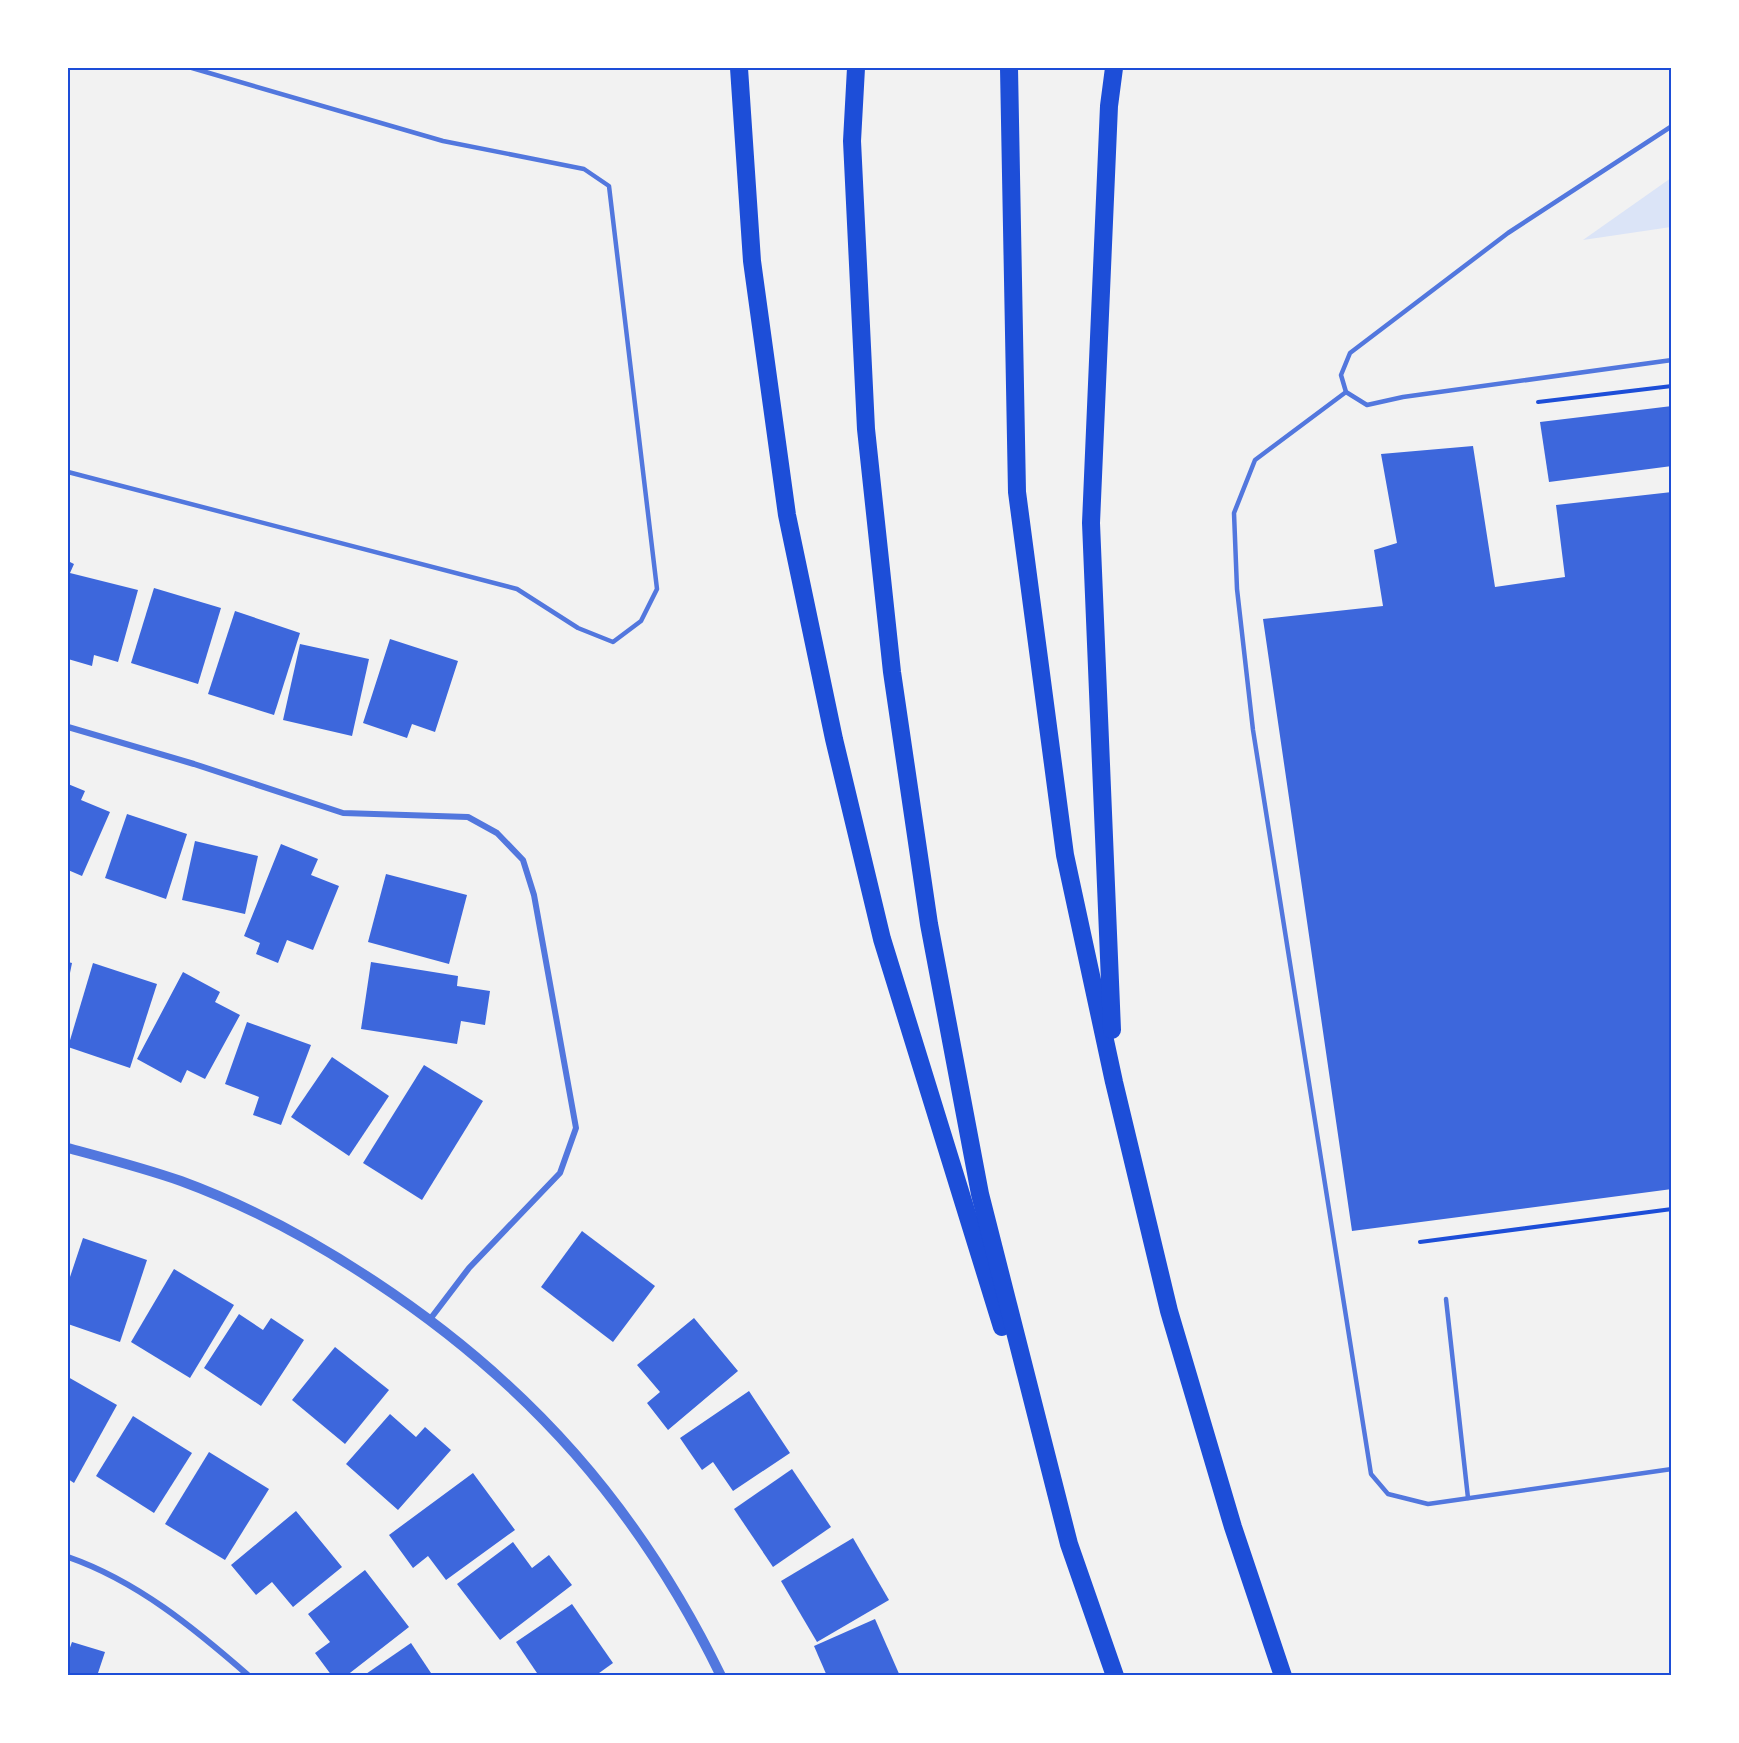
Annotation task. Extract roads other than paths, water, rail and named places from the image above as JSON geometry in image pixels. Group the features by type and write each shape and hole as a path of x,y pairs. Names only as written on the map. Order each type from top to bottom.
{"highway":[{"path":"739,68 752,261 782,480 834,739 882,939 1069,1544 1115,1676"},
{"path":"856,68 852,141 866,429 897,707 929,924 980,1194 1069,1544"},
{"path":"1009,68 1017,492 1065,855 1114,1082 1169,1311 1233,1527 1283,1676"},
{"path":"1114,68 1109,106 1091,523 1114,1082"}],"street":[{"path":"68,727 194,764 343,813 468,817 497,832 523,860 534,895 576,1128 560,1173 469,1268 431,1318"},
{"path":"68,1148 181,1181 254,1212 328,1250 431,1318 522,1396 567,1444 608,1493 670,1581 721,1676"},
{"path":"68,1557 92,1566 153,1599 249,1676"}],"lane":[{"path":"68,472 517,589 578,628 613,642 641,621 657,589 609,186 584,169 443,141 192,68"},
{"path":"1671,126 1508,233 1350,353 1341,375 1346,392 1367,405 1402,397 1671,360"},
{"path":"1346,392 1255,460 1234,513 1238,601 1254,742 1371,1474 1388,1494 1428,1504 1671,1469"},
{"path":"1446,1299 1468,1498"}]}
